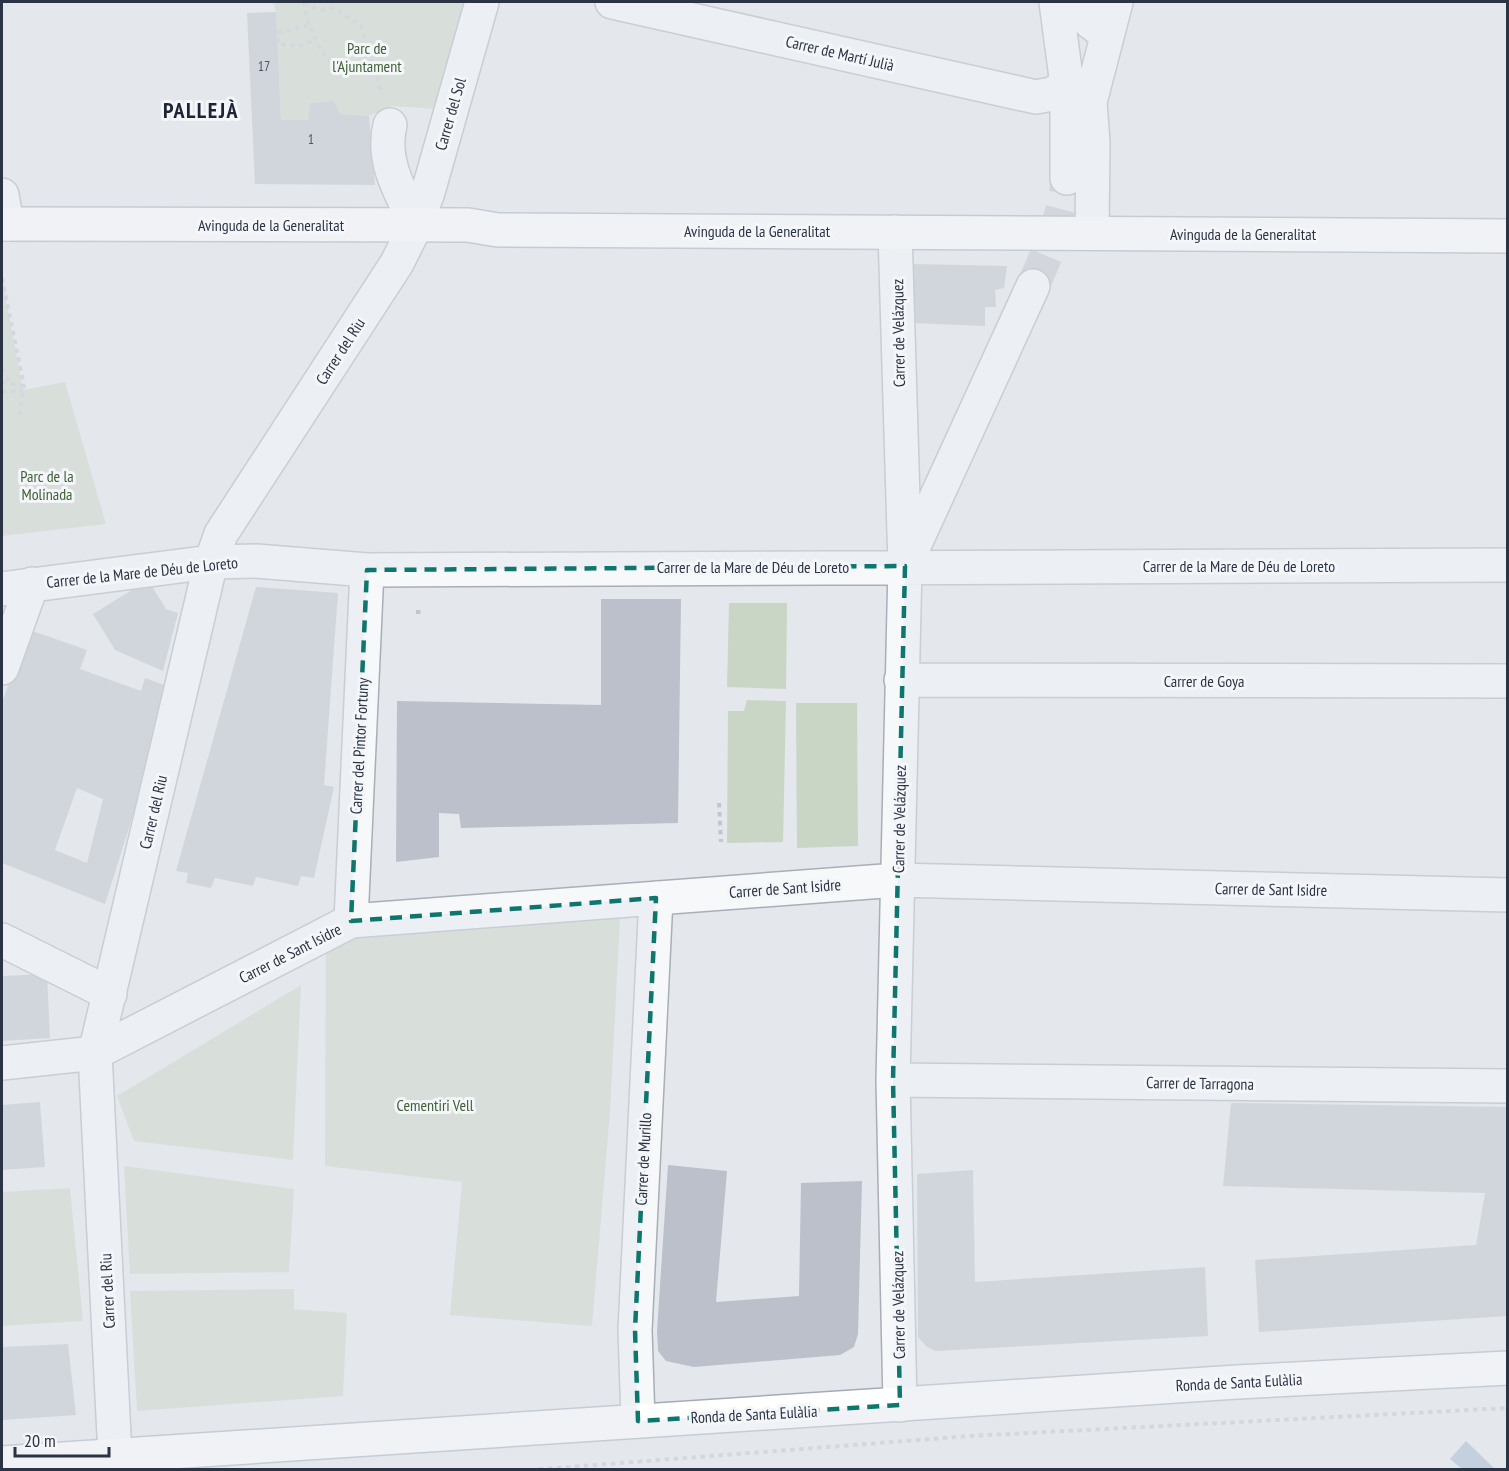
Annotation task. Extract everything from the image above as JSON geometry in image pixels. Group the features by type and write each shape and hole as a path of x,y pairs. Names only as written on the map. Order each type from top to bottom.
{"main road":[{"name":"Avinguda de la Generalitat","path":"3,214 468,225 498,230 1508,236"},
{"name":"Ronda de Santa Eulàlia","path":"2,1463 900,1406 1237,1382 1508,1368"}],"street":[{"name":"Carrer del Sol","path":"416,225 482,2"},
{"name":"Carrer de Martí Julià","path":"612,2 1036,97 1052,94 1066,85"},
{"path":"1056,2 1066,85 1067,177"},
{"path":"1088,2 1089,21 1107,35"},
{"path":"1092,233 1093,143 1090,102 1116,2"},
{"path":"383,135 390,169 416,225"},
{"name":"Carrer del Riu","path":"115,1456 95,1053 212,562 221,534 397,263 416,225"},
{"name":"Carrer de Velázquez","path":"895,232 905,566 893,1080 900,1406"},
{"path":"905,566 1033,286"},
{"path":"901,448 912,459 932,467 953,462"},
{"name":"Carrer de la Mare de Déu de Loreto","path":"17,587 212,562 256,561 367,570 1508,565"},
{"name":"Carrer del Pintor Fortuny","path":"351,921 367,570"},
{"path":"2,668 17,587"},
{"name":"Carrer de Goya","path":"901,680 1508,681"},
{"name":"Carrer de Sant Isidre","path":"95,1053 351,921 897,880 1508,895"},
{"name":"Carrer de Murillo","path":"638,1421 634,1340 656,898"},
{"path":"2,940 110,994"},
{"path":"2,1063 95,1053"},
{"name":"Carrer de Tarragona","path":"893,1080 1508,1086"}],"path":[{"path":"304,2 308,25 333,64 350,71 377,74"},
{"path":"304,2 318,10 334,8 361,26 377,74 383,135"},
{"path":"308,25 278,33 278,44 300,47 315,37"},
{"path":"2,278 23,388 19,416"},
{"path":"2,369 10,384"},
{"path":"2,382 23,388"},
{"path":"2,392 23,388"},
{"path":"416,612 422,612"},
{"path":"720,803 721,842"},
{"path":"530,1470 970,1436 1508,1408"}],"highlighted area":[{"path":"905,566 893,1080 900,1405 638,1421 635,1330 656,898 351,921 367,570"}],"green space":[{"name":"Parc de l'Ajuntament","path":"273,2 482,2 451,110 392,106 369,116 341,114 334,101 310,103 308,120 281,120 276,12"},
{"name":"Parc de la Molinada","path":"2,278 23,390 65,382 106,524 2,536"},
{"path":"729,603 787,603 786,689 727,687"},
{"path":"747,700 786,701 783,842 727,843 728,711 744,711"},
{"path":"796,703 857,703 858,846 797,848"},
{"name":"Cementiri Vell","path":"621,901 610,1112 592,1326 450,1315 462,1182 325,1166 326,934"},
{"path":"301,985 293,1160 134,1141 117,1096"},
{"path":"124,1166 294,1189 289,1272 130,1274"},
{"path":"70,1188 83,1321 2,1326 2,1192"},
{"path":"294,1289 294,1309 347,1313 343,1396 137,1411 130,1291"}],"water":[{"path":"1466,1441 1495,1469 1462,1469 1450,1459"}],"building":[{"path":"276,12 281,120 308,120 310,103 334,101 341,114 369,116 375,185 255,184 247,13"},
{"path":"914,264 1007,266 1004,288 995,290 996,307 985,307 985,326 912,323"},
{"path":"148,580 166,609 178,613 163,671 115,650 93,614"},
{"path":"256,587 338,593 324,785 334,787 314,878 301,876 298,886 256,877 253,886 215,878 211,888 186,883 188,873 176,871"},
{"path":"601,599 681,599 678,823 461,828 459,814 439,813 439,857 396,862 397,701 601,705"},
{"path":"27,629 87,650 80,669 141,691 145,678 164,685 134,812 105,904 2,863 2,703","holes":["77,788 103,799 87,863 55,850"]},
{"path":"47,974 50,1038 2,1041 2,976"},
{"path":"40,1102 45,1167 2,1170 2,1105"},
{"path":"1231,1103 1508,1107 1508,1316 1259,1332 1255,1260 1476,1245 1485,1193 1223,1186"},
{"path":"668,1165 727,1171 716,1302 799,1296 801,1183 862,1181 858,1334 854,1347 840,1355 694,1367 666,1361 658,1351 657,1331"},
{"path":"973,1170 975,1282 1205,1267 1208,1336 935,1351 926,1346 918,1337 917,1174"},
{"path":"68,1344 76,1415 2,1420 2,1347"}],"tunnel":[{"path":"1033,286 1059,219 1067,178"}],"district":[{"name":"PALLEJÀ","path":"201,110"}]}
